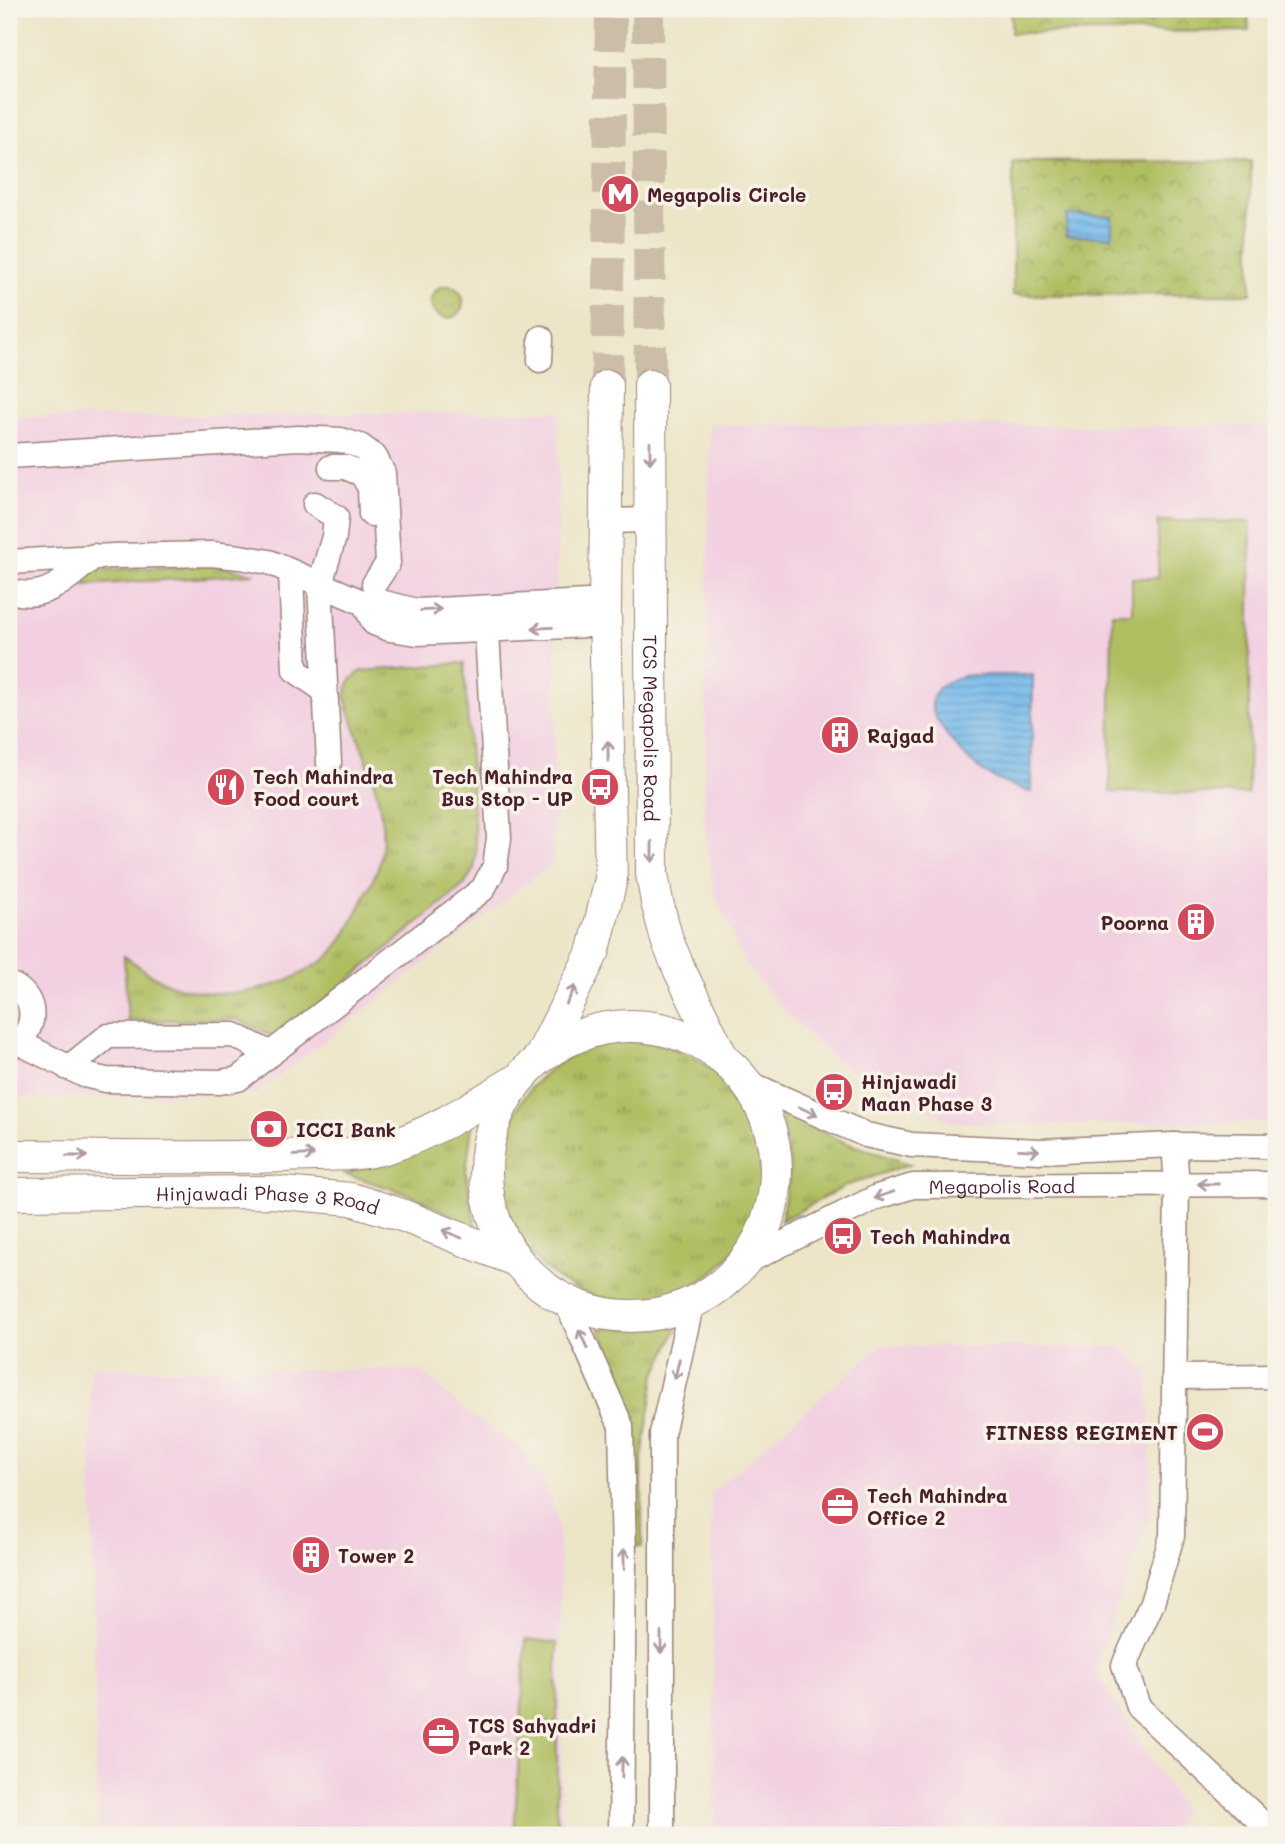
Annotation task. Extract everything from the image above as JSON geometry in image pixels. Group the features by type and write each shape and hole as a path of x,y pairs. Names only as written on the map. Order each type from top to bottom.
{"main road":[{"name":"TCS Megapolis Road","path":"650,385 652,874 667,940 723,1059"},
{"path":"541,1056 594,950 611,879 605,521 607,386"},
{"path":"632,1026 665,1030 695,1041 723,1059 746,1082 763,1110 773,1140 776,1173 772,1205 761,1236 744,1263 720,1286 692,1302 662,1313 629,1316 597,1312 566,1301 538,1283 515,1260 499,1232 488,1201 485,1169 489,1137 500,1106 518,1079 541,1056 569,1039 600,1029 632,1026"},
{"name":"Hinjawadi Phase 3 Road","path":"9,1156 268,1156 382,1149 432,1129 518,1079"},
{"name":"Hinjawadi Phase 3 Road","path":"9,1194 271,1192 351,1199 399,1213 515,1260"}],"street":[{"path":"9,456 298,439 341,440 360,446 375,457 383,473 388,563 369,594"},
{"path":"331,467 345,467 362,474 370,488 369,594 374,623 390,629 417,633 486,619 589,625 606,612"},
{"path":"315,504 336,517 334,537 320,584 329,763"},
{"path":"605,521 650,520"},
{"path":"9,562 94,556 212,554 269,562 320,584 369,594"},
{"path":"9,590 16,593 40,593 63,583 94,556"},
{"path":"291,572 296,670 325,691"},
{"path":"9,984 23,992 32,1009 30,1028 13,1045 84,1075 106,1080 220,1082 238,1079 271,1054 483,889 495,866 499,838 486,619"},
{"path":"68,1068 108,1036 234,1035 271,1054"},
{"name":"Megapolis Road","path":"746,1082 866,1135 912,1145 1041,1151 1174,1145 1276,1146"},
{"path":"1174,1145 1177,1185 1172,1536 1152,1603 1124,1665 1138,1707 1275,1835"},
{"name":"Megapolis Road","path":"744,1263 877,1198 913,1186 1276,1184"},
{"path":"566,1301 621,1426 624,1613 621,1835"},
{"path":"662,1835 662,1434 692,1302"},
{"path":"1175,1377 1276,1376"}],"shaded area":[{"path":"559,411 553,863 256,1094 9,1098 9,418"},
{"path":"710,425 1276,426 1276,1122 1023,1125 953,1122 837,1062 781,1008 745,964 714,893 704,820"},
{"path":"880,1346 1121,1347 1149,1372 1152,1511 1094,1669 1182,1809 1172,1835 715,1835 711,1493"},
{"path":"90,1366 129,1369 420,1370 465,1411 520,1448 548,1491 557,1516 560,1567 562,1835 97,1835"}],"green space":[{"path":"1011,9 1248,9 1249,31 1011,33"},
{"path":"1251,161 1251,294 1013,295 1013,162"},
{"path":"447,286 459,290 463,302 459,314 447,318 435,314 431,302 435,290"},
{"path":"1158,521 1251,522 1248,794 1110,792 1112,613 1132,613 1132,578 1158,578"},
{"path":"216,565 255,574 84,585 94,570"},
{"path":"464,663 476,854 474,869 465,884 278,1039 237,1019 128,1021 124,956 169,984 223,993 278,984 327,958 348,930 376,874 383,837 378,796 345,698 349,682 361,671"},
{"path":"618,1041 644,1041 669,1046 692,1056 714,1070 732,1088 756,1133 761,1171 756,1209 746,1232 732,1254 714,1272 669,1296 644,1301 618,1301 593,1296 570,1286 548,1272 530,1254 506,1209 501,1184 501,1158 506,1133 516,1110 530,1088 548,1070 593,1046"},
{"path":"780,1112 846,1143 910,1164 845,1186 781,1221 790,1165"},
{"path":"473,1119 466,1172 476,1228 411,1195 345,1174 409,1152"},
{"path":"679,1324 655,1377 642,1458 642,1547 636,1547 635,1458 624,1379 599,1328 638,1329"},
{"path":"526,1639 557,1643 557,1835 514,1835"}],"water":[{"path":"1067,215 1112,216 1112,237 1066,236"},
{"path":"971,675 1033,675 1031,792 1012,786 981,770 954,743 936,718 932,703 938,690 949,681"}],"tunnel":[{"path":"607,386 611,9"},
{"path":"648,9 650,385"}],"place":[{"name":"Megapolis Circle","path":"620,194"},
{"name":"Rajgad","path":"840,735"},
{"name":"Tech Mahindra Food court","path":"226,787"},
{"name":"Tech Mahindra Bus Stop - UP","path":"600,787"},
{"name":"Poorna","path":"1196,922"},
{"name":"Hinjawadi Maan Phase 3","path":"834,1092"},
{"name":"ICCI Bank","path":"269,1129"},
{"name":"Tech Mahindra","path":"843,1236"},
{"name":"FITNESS REGIMENT","path":"1205,1432"},
{"name":"Tech Mahindra Office 2","path":"840,1506"},
{"name":"Tower 2","path":"311,1555"},
{"name":"TCS Sahyadri Park 2","path":"441,1736"}]}
